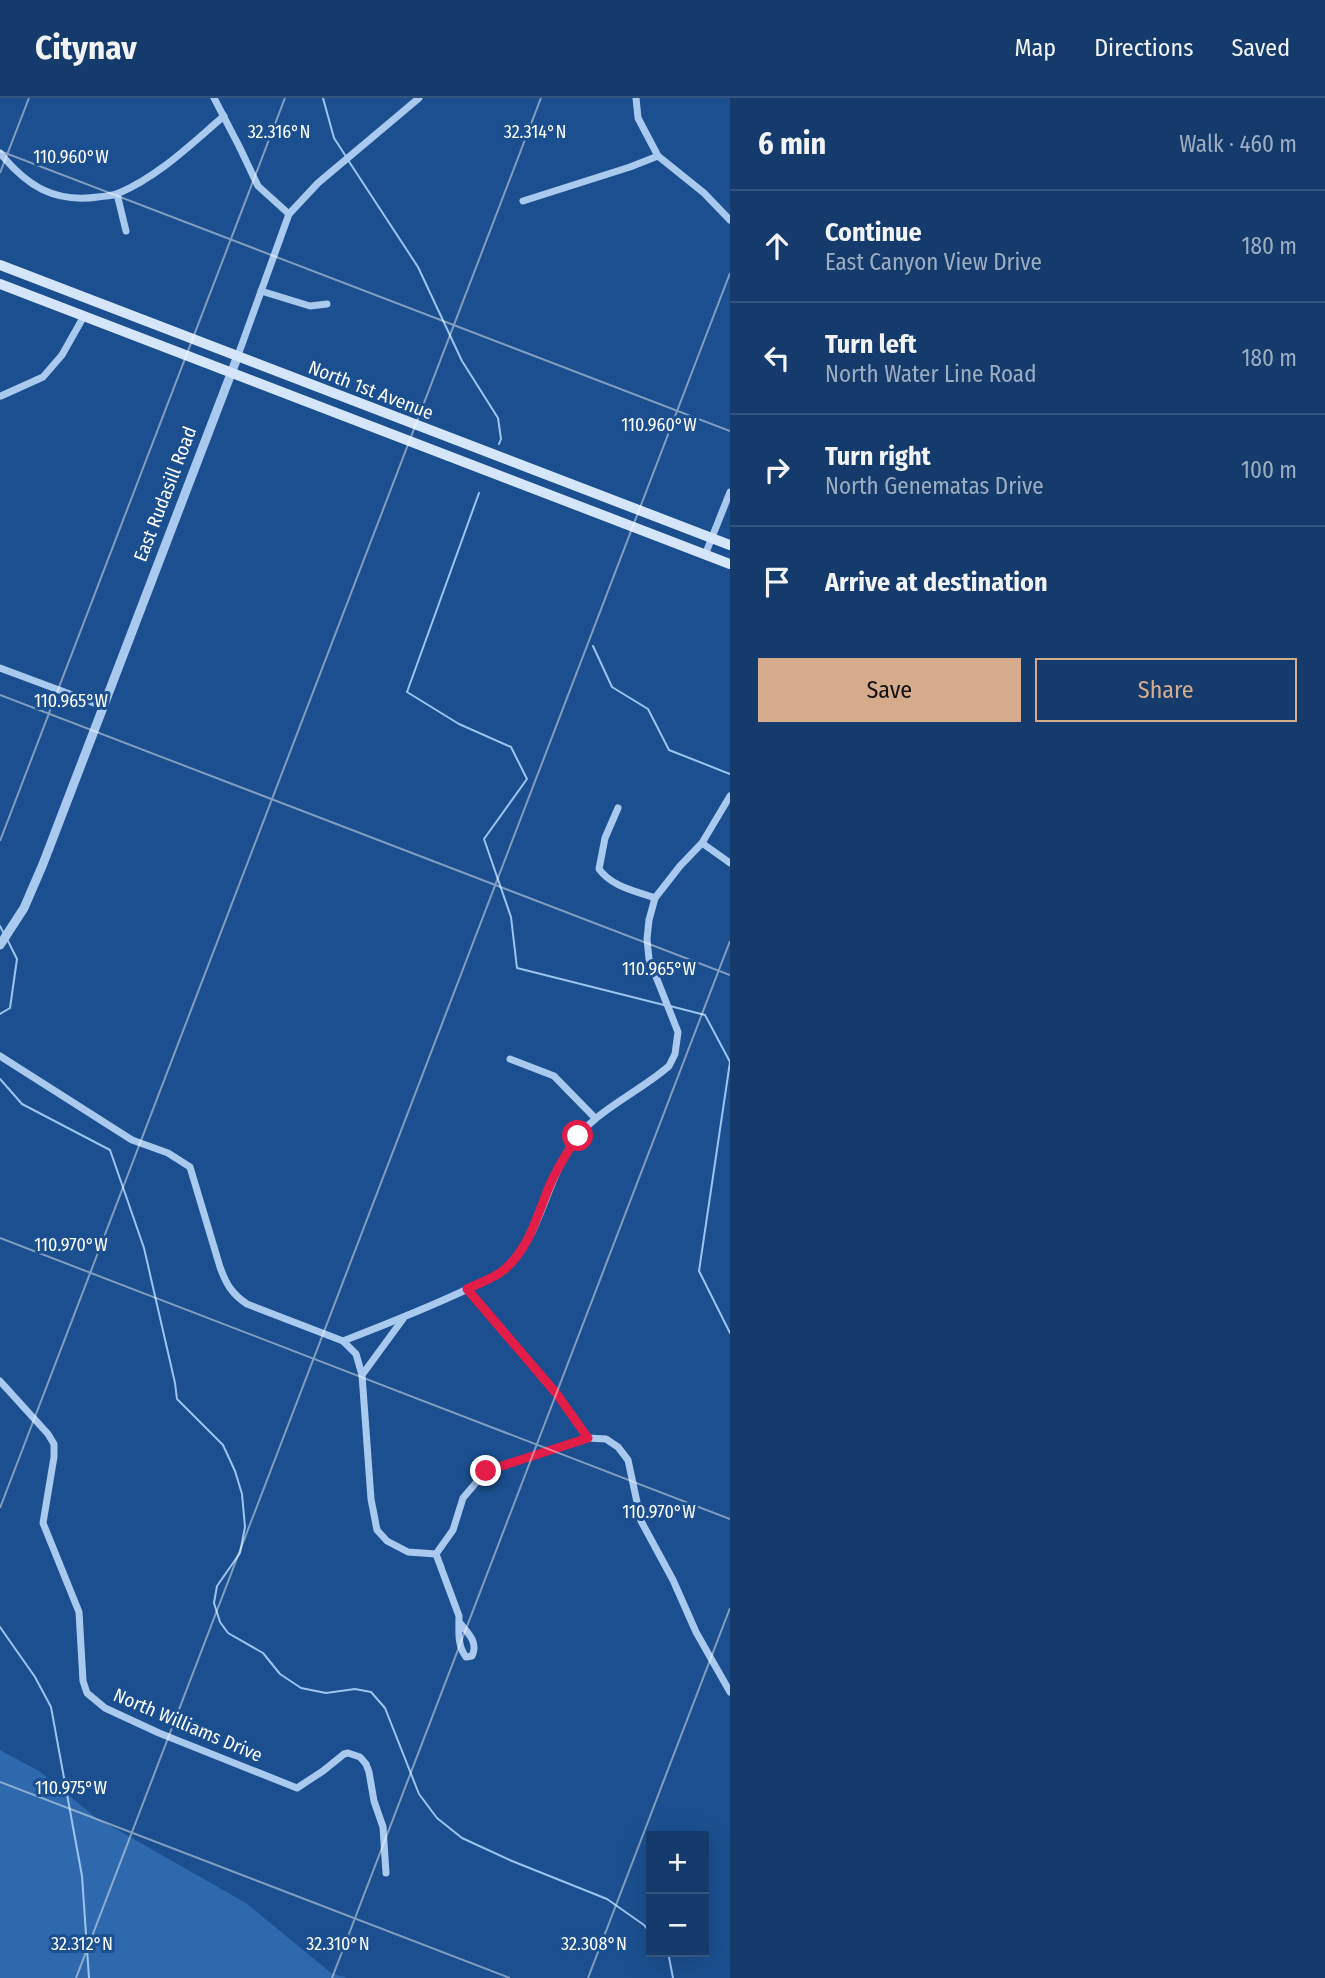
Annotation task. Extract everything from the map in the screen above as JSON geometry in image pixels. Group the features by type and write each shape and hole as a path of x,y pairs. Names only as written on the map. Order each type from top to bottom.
{"main road":[{"name":"North 1st Avenue","path":"0,265 730,545"},
{"name":"North 1st Avenue","path":"0,285 730,564"}],"street":[{"path":"214,98 258,187 289,214"},
{"path":"636,98 638,118 658,156 704,193 730,220"},
{"name":"East Rudasill Road","path":"0,945 24,908 237,358 289,214 318,183 416,99"},
{"path":"0,153 40,190 78,200 117,194 160,170 224,116"},
{"path":"523,201 658,156"},
{"path":"117,194 126,231"},
{"path":"261,291 310,306 327,304"},
{"path":"1,396 43,377 62,355 84,316"},
{"path":"705,555 730,492"},
{"path":"0,668 102,706"},
{"path":"343,1341 404,1318 503,1271 531,1236 553,1179 569,1148 595,1118 669,1066 675,1054 678,1032 649,959 649,920 655,898 702,843 730,796"},
{"path":"618,808 605,838 599,869 604,877 613,883 655,898"},
{"path":"702,843 730,863"},
{"path":"0,1056 132,1140 168,1153 190,1167 219,1267 234,1296 247,1304 343,1341 356,1354 362,1375 371,1499 377,1530 387,1541 408,1552 436,1554"},
{"path":"510,1059 554,1076 595,1118"},
{"path":"467,1289 556,1393 588,1438"},
{"path":"362,1375 404,1318"},
{"name":"North Williams Drive","path":"0,1381 54,1444 43,1523 79,1612 83,1681 87,1693 105,1708 159,1733 297,1788 344,1754 360,1757 369,1772 374,1801 383,1828 386,1873"},
{"path":"436,1554 453,1530 463,1498 486,1471 588,1438 606,1439 618,1447 628,1460 641,1521 673,1580 696,1632 730,1692"},
{"path":"436,1554 459,1622"}],"shaded area":[{"path":"0,1750 39,1771 95,1817 246,1903 331,1973 348,1978 0,1978"}],"waterway":[{"path":"323,98 334,138 345,155"},
{"path":"348,160 418,267 462,361 498,418 501,439 499,444"},
{"path":"479,493 407,692 459,724 511,747 527,779 484,839 511,917 517,968 664,1005"},
{"path":"593,646 612,687 648,709 669,750 730,774"},
{"path":"0,926 4,934"},
{"path":"0,1014 10,1008 17,959 7,939"},
{"path":"670,1006 705,1015 730,1062 699,1271 730,1333"},
{"path":"0,1079 22,1104 110,1150 144,1248 177,1399 223,1445 242,1494 245,1527 240,1553 217,1586 214,1603 220,1622 228,1633 263,1653 280,1674 301,1688 326,1693 355,1689 371,1692 385,1708 419,1794 437,1818 462,1838 607,1899 646,1928"},
{"path":"0,1627 35,1677 51,1707 82,1876 89,1978"},
{"path":"669,1957 673,1978"}],"route":[{"path":"486,1471 588,1438 556,1393 467,1289 503,1271 520,1252 531,1236 553,1179 578,1136"}]}
